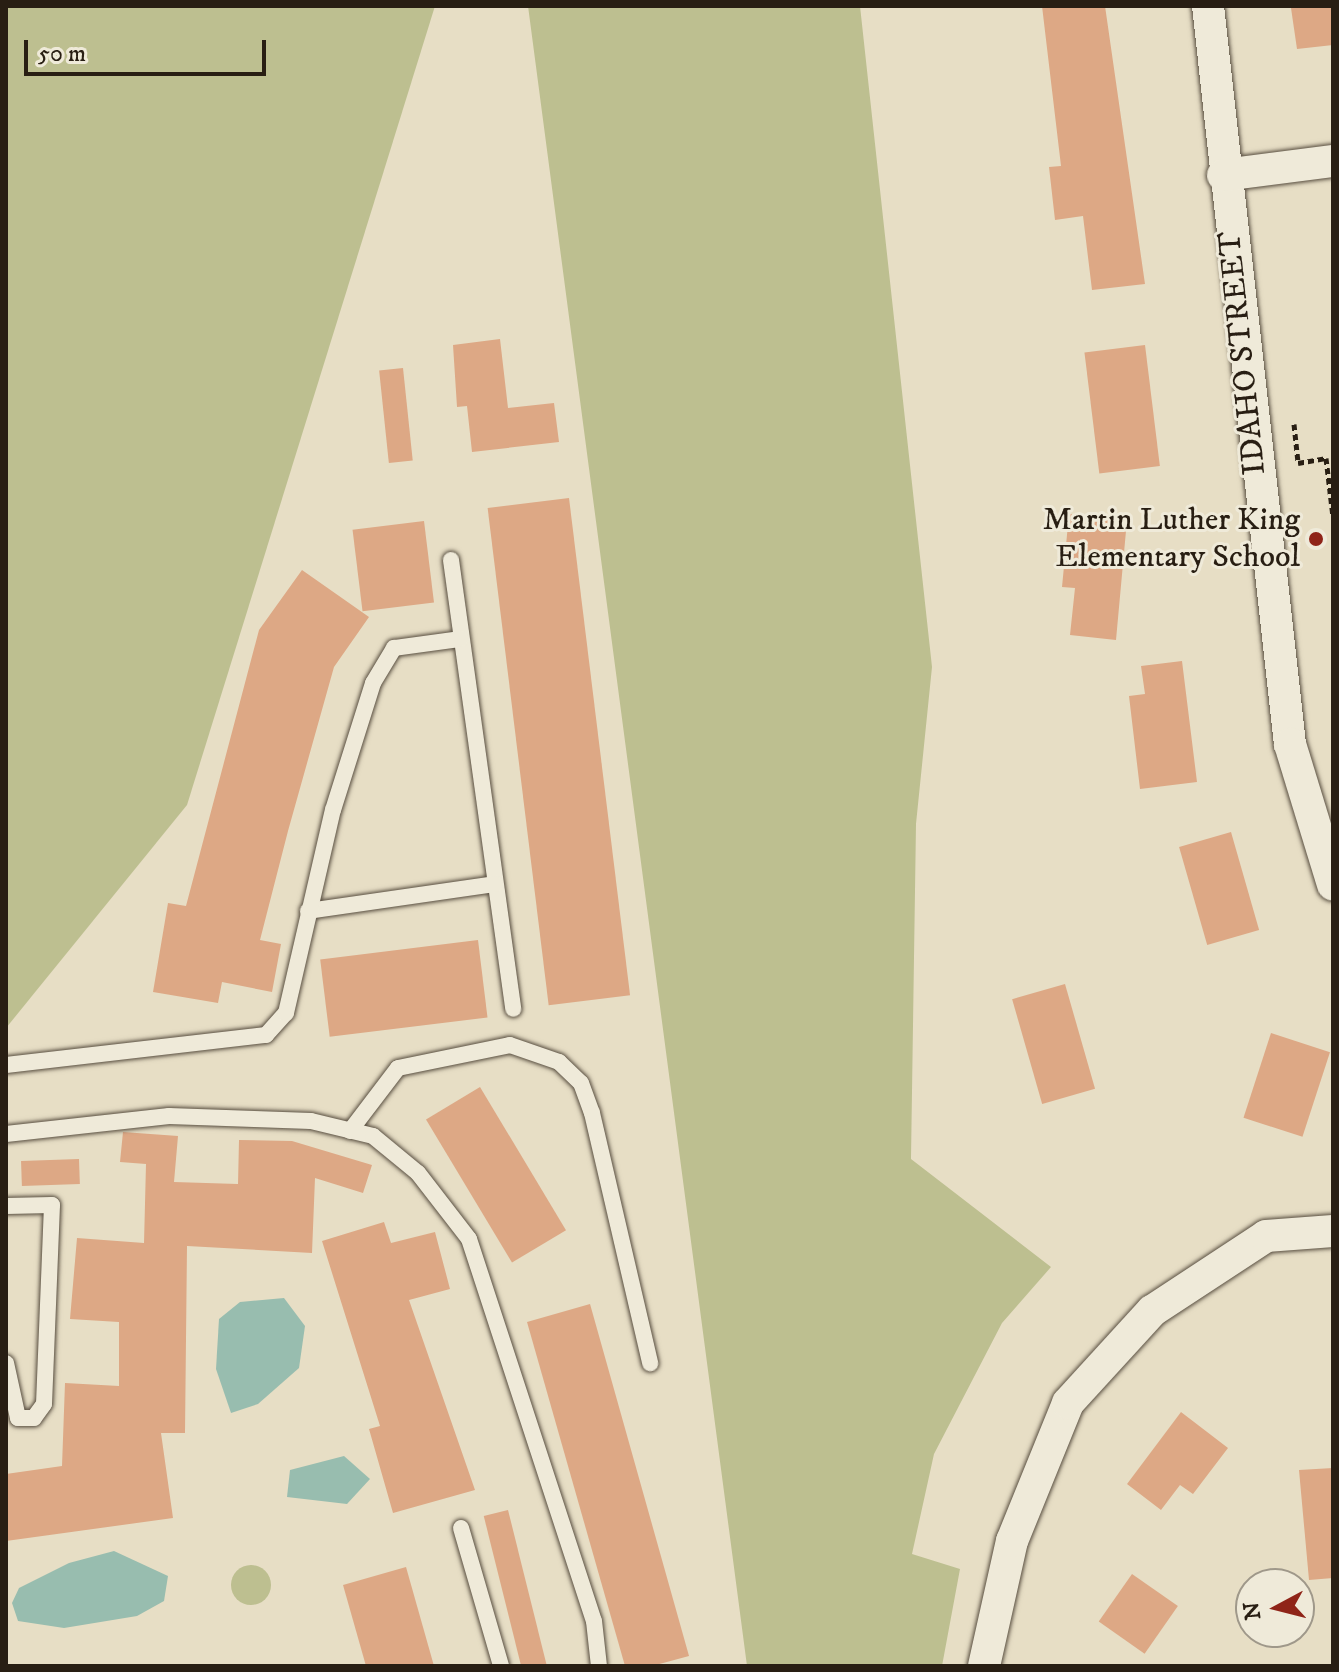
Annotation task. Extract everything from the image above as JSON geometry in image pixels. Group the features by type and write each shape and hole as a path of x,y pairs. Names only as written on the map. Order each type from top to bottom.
{"street":[{"name":"IDAHO STREET","path":"1208,6 1223,175 1290,744 1333,885"},
{"path":"1223,175 1333,161"},
{"path":"984,1666 1012,1541 1068,1403 1152,1311 1266,1236 1333,1231"}],"lane":[{"path":"451,560 513,1009"},
{"path":"6,1065 266,1035 286,1013 308,911 373,683 394,648 460,639"},
{"path":"308,911 495,884"},
{"path":"350,1131 376,1087 398,1068 510,1045 559,1062 581,1083 592,1113 650,1363"},
{"path":"6,1134 169,1116 311,1121 373,1136 418,1173 469,1239 594,1621 599,1666"},
{"path":"6,1206 52,1205 44,1404 34,1418 18,1418 6,1363"},
{"path":"461,1528 501,1666"}],"path":[{"path":"1294,424 1298,463 1326,458 1333,517"}],"shaded area":[{"path":"6,6 435,6 187,805 6,1028"},
{"path":"528,6 860,6 932,667 916,824 911,1159 1051,1267 1002,1323 934,1454 912,1554 960,1569 942,1666 747,1666"},
{"path":"284,1298 305,1326 299,1368 258,1404 231,1413 216,1369 219,1319 240,1302"},
{"path":"344,1456 370,1479 347,1504 287,1497 290,1470"},
{"path":"114,1551 168,1576 164,1601 137,1616 64,1628 18,1621 12,1603 19,1588 69,1563"},
{"path":"251,1565 265,1571 271,1585 265,1599 251,1605 237,1599 231,1585 237,1571"}],"building":[{"path":"1042,6 1105,6 1145,284 1092,290 1083,216 1055,220 1049,167 1061,166"},
{"path":"1333,6 1333,45 1297,49 1291,8"},
{"path":"500,339 508,408 554,403 559,442 472,452 467,406 457,407 453,345"},
{"path":"1145,345 1160,466 1099,474 1084,352"},
{"path":"403,368 413,460 389,463 379,371"},
{"path":"569,498 630,995 549,1005 488,508"},
{"path":"1069,514 1127,520 1116,640 1070,635 1075,588 1062,587"},
{"path":"424,521 434,602 363,611 353,530"},
{"path":"302,570 369,617 334,667 288,831 260,940 281,944 272,992 222,982 218,1003 153,992 168,903 186,906 259,630"},
{"path":"1182,661 1197,782 1140,789 1129,696 1145,694 1141,666"},
{"path":"1231,832 1259,930 1207,945 1179,847"},
{"path":"478,940 488,1017 330,1037 320,959"},
{"path":"1065,984 1095,1089 1042,1104 1012,999"},
{"path":"1271,1033 1330,1052 1302,1137 1243,1118"},
{"path":"480,1087 566,1230 512,1263 426,1119"},
{"path":"123,1132 178,1136 174,1182 238,1184 239,1140 292,1141 372,1165 363,1193 315,1178 312,1253 187,1246 185,1433 161,1433 173,1518 6,1541 6,1474 62,1466 65,1383 119,1386 119,1322 70,1319 77,1238 144,1243 146,1164 120,1162"},
{"path":"79,1159 80,1184 22,1186 21,1161"},
{"path":"384,1222 391,1243 435,1232 450,1289 409,1300 475,1490 393,1513 369,1429 380,1426 322,1241"},
{"path":"590,1304 689,1656 652,1666 625,1666 527,1322"},
{"path":"1181,1412 1228,1448 1193,1494 1180,1485 1161,1510 1127,1484"},
{"path":"1333,1468 1333,1578 1315,1580 1315,1568 1308,1568 1299,1470"},
{"path":"508,1510 547,1666 521,1666 484,1516"},
{"path":"406,1567 434,1666 366,1666 343,1585"},
{"path":"1132,1574 1178,1606 1145,1654 1099,1622"}],"place":[{"name":"Martin Luther King Elementary School","path":"1316,539"}]}
